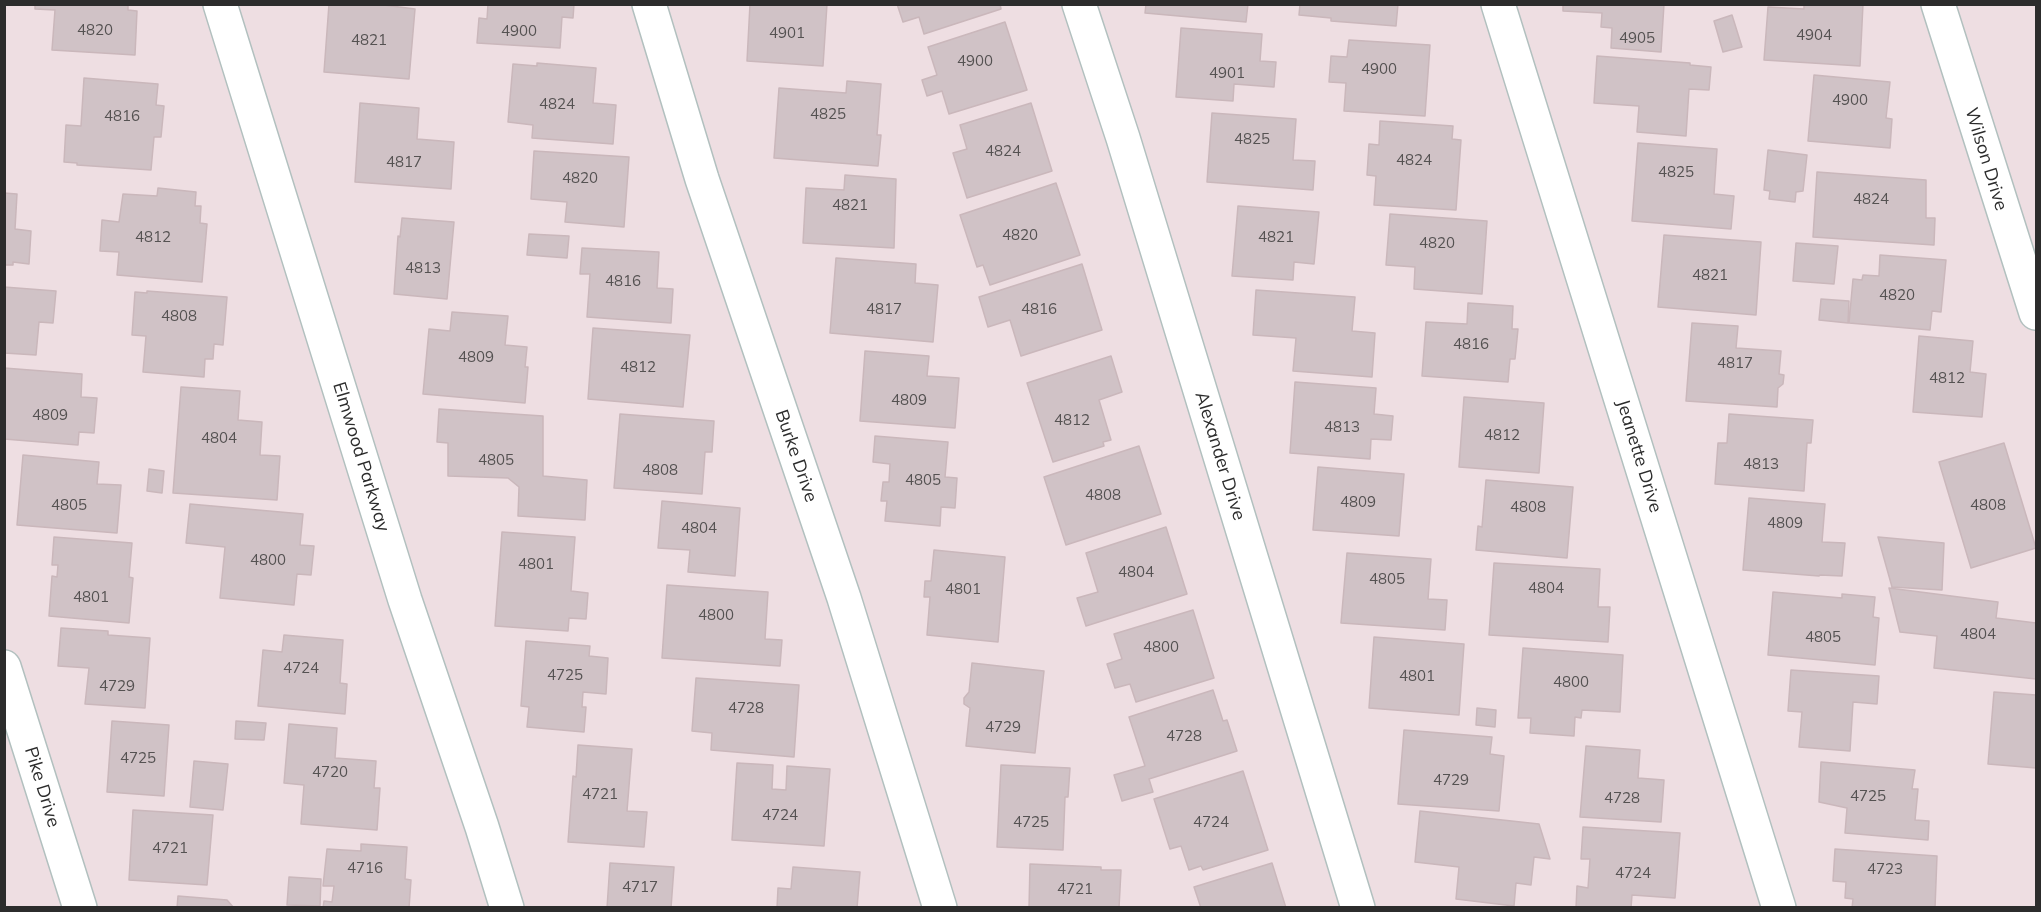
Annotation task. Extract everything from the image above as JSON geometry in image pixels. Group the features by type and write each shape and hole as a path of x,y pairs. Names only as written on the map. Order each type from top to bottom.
{"street":[{"name":"Elmwood Parkway","path":"220,4 405,600 507,908"},
{"name":"Burke Drive","path":"649,4 702,178 844,598 940,908"},
{"name":"Alexander Drive","path":"1079,4 1123,138 1358,908"},
{"name":"Jeanette Drive","path":"1498,4 1779,908"},
{"name":"Wilson Drive","path":"1938,4 2037,313"},
{"name":"Pike Drive","path":"4,667 80,908"}],"building":[{"path":"35,4 128,4 128,10 137,11 135,55 52,50 55,10 35,9"},
{"path":"329,4 376,4 415,9 409,79 324,72"},
{"path":"488,4 574,4 573,18 562,17 560,48 477,43 479,18 487,19"},
{"path":"750,4 827,4 823,66 747,61"},
{"path":"897,4 1000,4 1001,9 924,34 919,17 903,22"},
{"path":"1146,4 1248,4 1246,22 1145,13"},
{"path":"1300,4 1398,4 1396,26 1331,21 1331,18 1299,15"},
{"path":"1563,4 1664,4 1661,52 1611,48 1612,28 1601,27 1602,13 1563,11"},
{"path":"1804,4 1863,4 1860,66 1764,60 1768,7 1804,9"},
{"path":"1732,15 1742,47 1723,52 1714,21"},
{"path":"1005,22 1027,90 949,114 942,91 927,96 922,80 937,75 928,47"},
{"path":"1181,28 1262,34 1260,61 1276,62 1274,87 1234,84 1233,101 1176,97"},
{"path":"1349,40 1430,45 1425,116 1344,111 1346,83 1329,82 1331,56 1347,57"},
{"path":"1597,56 1690,63 1690,65 1711,67 1709,90 1689,89 1686,136 1637,132 1639,106 1594,103"},
{"path":"537,63 596,68 593,103 616,105 613,144 532,138 533,125 508,122 513,64 537,66"},
{"path":"1814,75 1890,82 1886,118 1892,119 1890,148 1808,141"},
{"path":"84,78 158,84 156,105 164,106 161,137 154,137 151,170 64,162 66,125 81,126"},
{"path":"847,81 881,84 877,135 881,135 878,166 774,158 779,88 846,93"},
{"path":"360,103 419,108 417,139 454,142 451,189 355,182"},
{"path":"1031,103 1052,171 967,198 953,153 967,149 960,125"},
{"path":"1212,113 1296,119 1293,160 1315,161 1313,190 1207,182"},
{"path":"1380,121 1453,126 1452,139 1461,140 1456,210 1374,205 1376,176 1367,175 1369,144 1379,145"},
{"path":"1638,143 1717,149 1714,194 1734,196 1731,229 1632,221"},
{"path":"1768,150 1807,155 1803,191 1796,192 1795,202 1769,199 1770,191 1764,190"},
{"path":"534,151 629,157 624,227 565,222 567,202 531,199"},
{"path":"1817,172 1926,180 1926,218 1935,218 1934,245 1813,237"},
{"path":"845,175 896,179 894,248 803,243 806,188 844,190"},
{"path":"1056,183 1080,255 990,285 983,265 977,267 960,215"},
{"path":"158,188 196,192 195,206 201,206 200,223 207,224 202,282 117,275 119,252 100,251 102,220 119,222 123,194 157,196"},
{"path":"4,193 17,194 15,229 31,231 29,264 13,262 13,265 4,265"},
{"path":"1238,206 1319,212 1314,264 1294,262 1293,280 1232,276"},
{"path":"1390,214 1487,221 1482,294 1414,289 1415,267 1386,265"},
{"path":"402,218 454,222 447,299 394,294 398,236 400,237"},
{"path":"529,234 569,236 567,258 527,255"},
{"path":"1664,235 1761,242 1756,315 1658,307"},
{"path":"1796,243 1838,246 1834,284 1793,281"},
{"path":"582,248 659,252 657,288 673,289 671,323 587,317 590,274 580,274"},
{"path":"1880,255 1946,260 1941,312 1932,311 1930,330 1849,323 1853,279 1862,280 1863,275 1879,276"},
{"path":"836,258 916,264 915,283 938,285 933,342 830,333"},
{"path":"1082,264 1102,330 1021,356 1010,320 988,327 979,297"},
{"path":"4,287 56,291 53,323 39,322 36,355 4,353"},
{"path":"1256,290 1355,297 1352,331 1375,333 1372,377 1293,371 1296,338 1253,335"},
{"path":"147,291 227,297 223,345 214,344 213,359 205,359 204,377 143,372 146,336 132,335 135,292 147,293"},
{"path":"1821,299 1849,301 1848,323 1819,320"},
{"path":"1468,303 1513,306 1512,329 1518,329 1515,359 1510,359 1508,382 1422,376 1426,322 1467,324"},
{"path":"452,312 508,316 505,345 527,347 525,403 423,394 429,329 450,331"},
{"path":"1692,323 1738,326 1736,348 1781,351 1779,374 1784,375 1783,384 1778,388 1777,407 1686,401"},
{"path":"593,328 690,335 683,407 588,399"},
{"path":"1919,336 1973,341 1970,372 1986,374 1982,417 1913,412"},
{"path":"865,351 929,356 927,376 959,378 955,428 860,421"},
{"path":"1111,356 1122,392 1099,400 1111,440 1103,442 1104,446 1053,462 1027,383"},
{"path":"4,368 82,374 81,397 97,398 94,433 79,432 78,445 4,439"},
{"path":"1295,382 1376,388 1374,414 1393,416 1391,440 1371,439 1370,459 1290,453"},
{"path":"181,387 240,391 238,420 262,422 260,455 280,456 277,500 173,493"},
{"path":"1464,397 1544,403 1539,473 1459,467"},
{"path":"439,409 543,416 543,476 587,480 585,520 518,516 519,487 508,478 448,476 448,443 437,442"},
{"path":"620,414 714,421 712,452 705,452 702,494 614,488"},
{"path":"1729,414 1813,420 1811,443 1807,443 1804,491 1715,484 1718,443 1727,443"},
{"path":"875,436 948,442 945,477 957,478 955,508 941,507 940,526 885,521 887,501 881,501 883,482 889,482 890,464 873,462"},
{"path":"2004,443 2036,548 1971,568 1939,462"},
{"path":"1139,446 1161,514 1066,545 1044,477"},
{"path":"23,455 99,462 97,484 121,485 117,533 17,525"},
{"path":"1318,467 1404,474 1399,536 1313,530"},
{"path":"149,469 164,471 162,493 147,491"},
{"path":"1486,480 1573,487 1567,558 1476,550 1478,526 1482,527"},
{"path":"1749,498 1825,504 1822,542 1845,543 1842,576 1743,570"},
{"path":"662,501 740,508 735,576 688,572 690,550 658,548"},
{"path":"190,504 303,514 300,545 314,546 311,575 297,574 294,605 220,598 225,547 186,543"},
{"path":"1166,527 1187,594 1086,626 1077,598 1098,592 1086,553"},
{"path":"502,532 575,537 571,591 588,593 586,619 569,618 568,631 495,626"},
{"path":"54,537 132,543 129,577 133,578 129,623 49,616 52,576 57,577 58,565 52,565"},
{"path":"1878,537 1944,543 1942,590 1892,587"},
{"path":"934,550 1005,557 998,642 927,635 930,597 924,597 925,581 931,581"},
{"path":"1347,553 1431,559 1428,599 1447,600 1445,630 1341,623"},
{"path":"1494,563 1600,569 1598,607 1610,607 1608,642 1489,635"},
{"path":"667,585 768,592 765,639 782,640 780,666 662,658"},
{"path":"1889,588 1998,602 1996,618 2036,623 2036,679 1934,668 1937,636 1900,632"},
{"path":"1773,592 1842,598 1842,594 1875,597 1873,617 1879,618 1875,665 1768,655"},
{"path":"1193,610 1214,678 1136,702 1130,684 1115,688 1107,664 1122,659 1114,634"},
{"path":"61,628 108,631 108,635 150,638 145,708 85,704 89,668 58,666"},
{"path":"284,635 343,640 340,683 347,684 345,714 258,706 263,650 282,652"},
{"path":"1374,637 1464,644 1459,715 1369,708"},
{"path":"526,641 590,646 589,656 608,658 606,694 583,692 582,707 586,707 584,732 527,727 529,707 521,706"},
{"path":"1523,648 1623,655 1620,712 1582,710 1581,718 1575,717 1574,736 1530,733 1531,718 1518,718"},
{"path":"972,663 1044,671 1035,753 966,746 970,708 964,704 964,698 969,692"},
{"path":"1791,670 1879,676 1877,704 1853,702 1850,751 1799,747 1802,712 1788,711"},
{"path":"696,678 799,685 794,757 711,750 712,733 692,731"},
{"path":"1213,690 1223,721 1227,720 1237,751 1149,779 1153,792 1122,801 1114,775 1145,766 1129,717"},
{"path":"1994,692 2036,695 2036,768 1988,764"},
{"path":"1477,708 1496,710 1495,727 1476,725"},
{"path":"112,721 169,725 164,796 107,792"},
{"path":"236,721 266,723 264,740 235,739"},
{"path":"289,724 337,728 335,758 376,761 374,788 380,788 377,830 301,824 304,785 284,783"},
{"path":"1404,730 1492,737 1490,754 1504,756 1499,811 1398,804"},
{"path":"578,745 632,749 627,811 647,812 644,847 568,842"},
{"path":"1586,746 1640,750 1638,778 1664,780 1661,822 1580,817"},
{"path":"194,761 228,764 223,810 190,807"},
{"path":"1821,762 1915,770 1912,789 1918,789 1915,820 1929,821 1928,840 1845,833 1847,808 1819,802"},
{"path":"737,763 773,765 772,789 786,790 787,766 830,769 824,846 732,840"},
{"path":"1001,765 1070,768 1068,797 1065,797 1063,850 997,847"},
{"path":"1243,771 1268,850 1203,870 1201,866 1189,870 1181,846 1170,849 1154,799"},
{"path":"133,810 213,815 207,885 129,880"},
{"path":"1420,811 1539,824 1550,859 1534,857 1531,885 1516,883 1514,906 1456,899 1459,867 1415,862"},
{"path":"1583,827 1680,833 1675,898 1632,895 1631,908 1576,908 1577,886 1588,888 1590,859 1581,859"},
{"path":"361,844 407,847 405,879 411,880 409,908 323,908 324,901 332,902 334,886 323,886 327,849 361,851"},
{"path":"1835,849 1937,856 1935,908 1852,908 1853,899 1845,898 1846,882 1833,881"},
{"path":"610,863 674,867 671,908 607,908"},
{"path":"1272,863 1286,908 1201,908 1194,887"},
{"path":"1030,864 1121,870 1119,908 1029,908"},
{"path":"793,867 860,872 857,908 777,908 778,888 791,889"},
{"path":"289,877 321,879 320,906 287,905"},
{"path":"178,896 227,900 234,908 177,908"}]}
